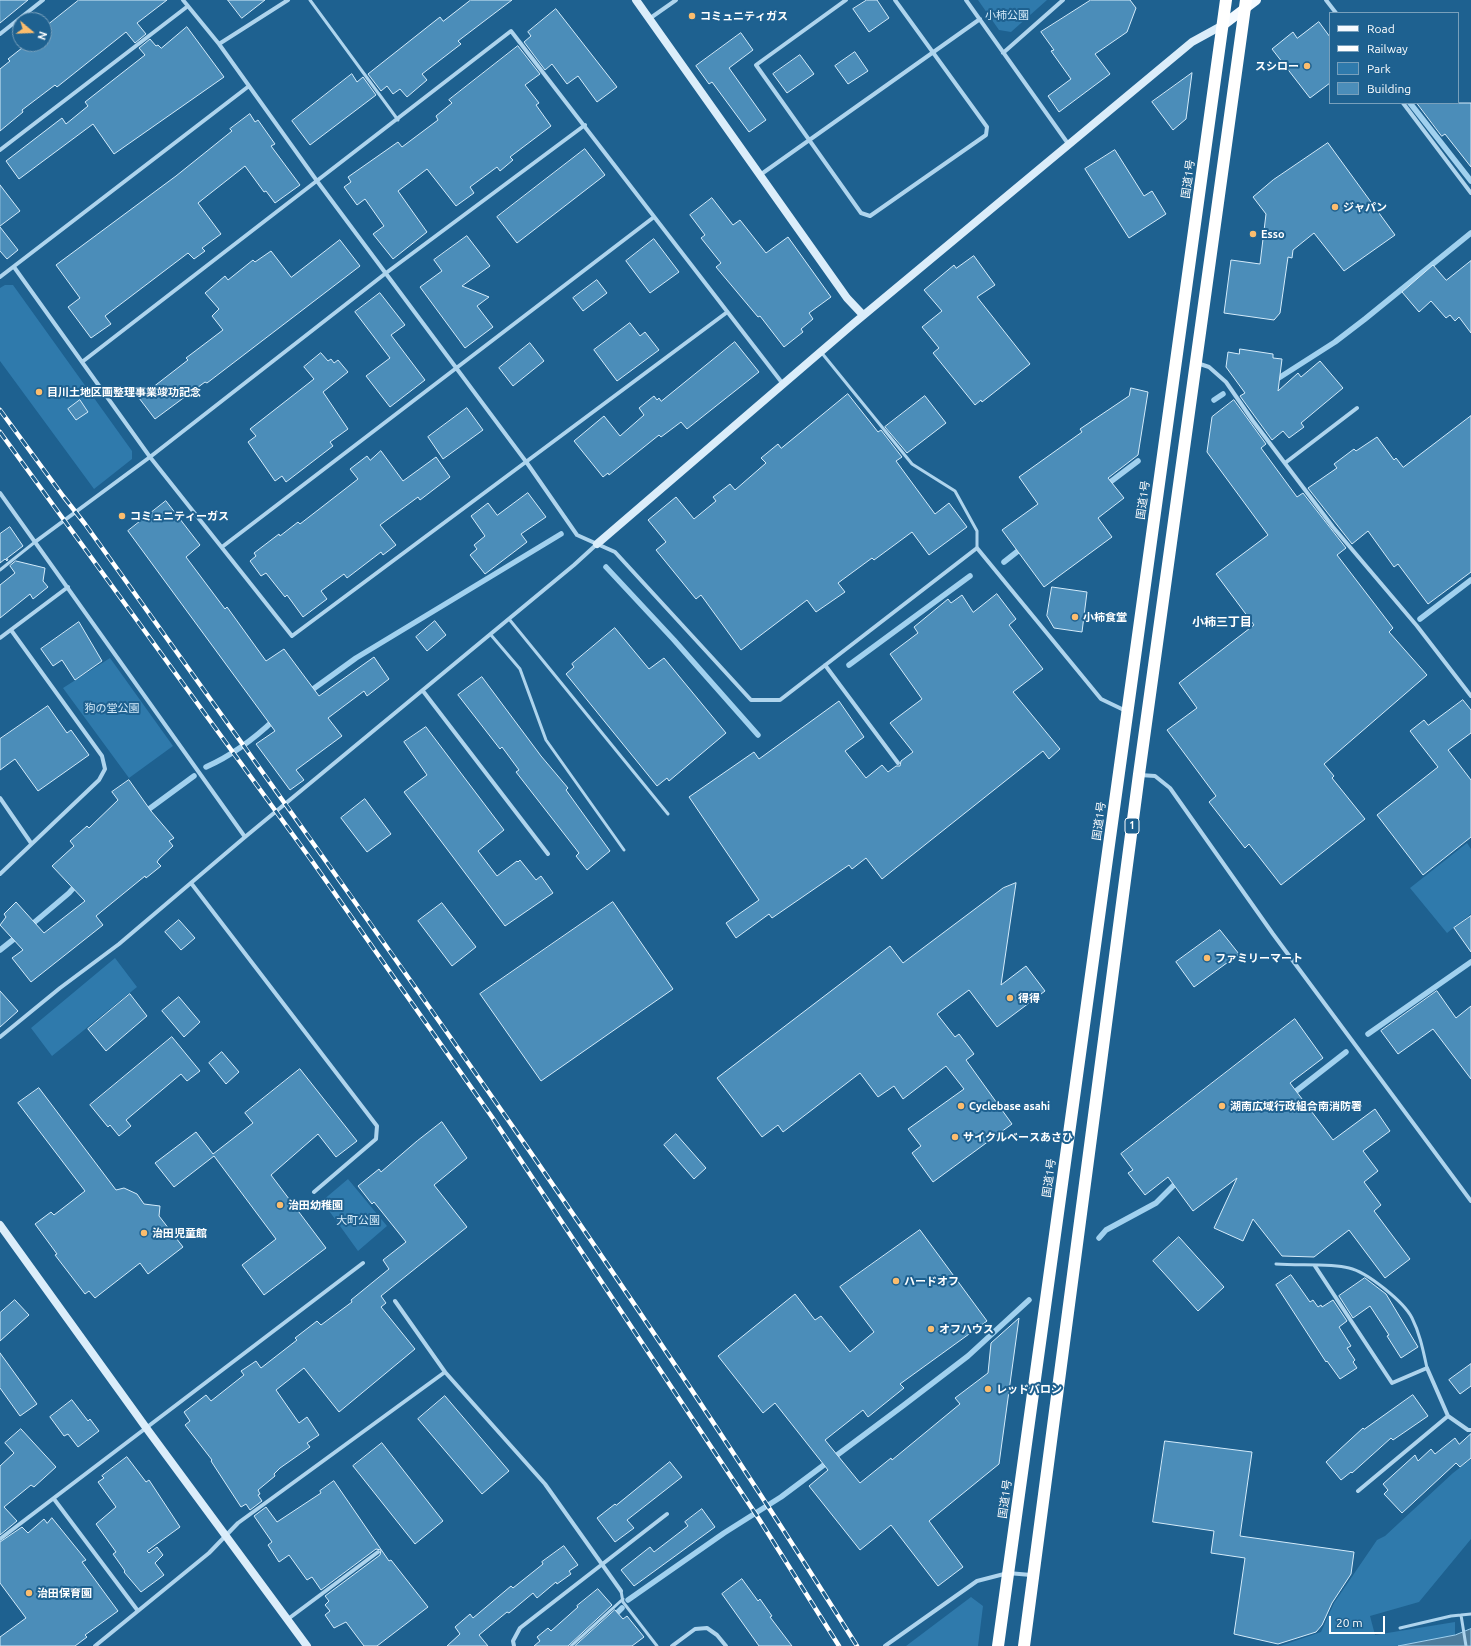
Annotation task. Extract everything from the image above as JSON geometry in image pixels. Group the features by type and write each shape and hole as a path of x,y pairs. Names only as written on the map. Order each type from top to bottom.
{"highway":[{"name":"国道1号","path":"998,1646 1226,0"},
{"name":"1","path":"1024,1646 1139,774 1246,4"}],"main road":[{"path":"1223,25 1246,4 1256,0"}],"street":[{"path":"0,34 43,0"},
{"path":"183,0 219,44 526,463 577,535 616,552 750,700 780,700 977,548 1101,699 1127,711"},
{"path":"219,44 288,0"},
{"path":"636,0 847,298 863,316"},
{"path":"649,19 676,0"},
{"path":"846,0 756,65 861,212 870,216 986,135 987,127 895,0"},
{"path":"966,0 1069,144"},
{"path":"1003,53 1063,0"},
{"path":"1326,0 1335,12"},
{"path":"0,150 188,6"},
{"path":"760,175 980,19"},
{"path":"0,1037 60,988 119,944 245,837 574,565 863,316 1192,42 1223,25"},
{"path":"82,362 398,120 511,31 585,125 726,313 783,384"},
{"path":"0,277 249,86"},
{"path":"1404,104 1471,193"},
{"path":"36,542 150,457 386,273 585,125"},
{"path":"222,547 654,217"},
{"path":"14,267 150,457 292,636 726,313"},
{"path":"1197,363 1210,367 1226,382 1333,527 1417,626 1471,696"},
{"path":"1285,463 1357,408"},
{"path":"0,494 68,586 245,837"},
{"path":"0,638 68,586"},
{"path":"0,874 99,780 105,768 102,756 11,630"},
{"path":"825,665 898,762"},
{"path":"423,691 548,854"},
{"path":"1139,774 1155,776 1170,788 1273,934 1471,1201"},
{"path":"0,798 32,843"},
{"path":"191,883 377,1126 376,1139 314,1192"},
{"path":"0,1225 147,1429 307,1646"},
{"path":"0,1539 363,1264"},
{"path":"1315,1266 1392,1383 1427,1368 1448,1416 1468,1430 1471,1430"},
{"path":"395,1300 445,1372 545,1484 621,1591"},
{"path":"95,1646 209,1552 241,1521 445,1372"},
{"path":"1358,1491 1448,1416"},
{"path":"54,1499 138,1611"},
{"path":"514,1646 513,1641 520,1628 667,1514"},
{"path":"288,1619 378,1552"},
{"path":"885,1646 977,1581 1008,1573 1034,1576"},
{"path":"672,1646 695,1629 707,1628 717,1635 726,1646"}],"lane":[{"path":"310,0 398,120"},
{"path":"821,352 912,464 955,491 977,531 977,548"},
{"path":"0,570 36,542"},
{"path":"509,618 668,814"},
{"path":"490,635 520,669 546,740 624,850"},
{"path":"1276,1264 1349,1268 1371,1279 1391,1294 1412,1316 1421,1339 1427,1368"},
{"path":"621,1591 622,1600 657,1646"},
{"path":"571,1646 622,1600"},
{"path":"1400,1628 1471,1614"},
{"path":"1461,1615 1466,1646"}],"green space":[{"name":"小柿公園","path":"978,0 1047,0 1011,32 999,30"},
{"path":"5,285 13,285 132,451 132,459 94,489 0,361 0,288"},
{"name":"狗の堂公園","path":"110,658 173,746 129,778 63,688"},
{"path":"1467,843 1471,849 1471,914 1447,933 1410,888"},
{"path":"115,958 137,987 52,1056 31,1028"},
{"name":"大町公園","path":"348,1179 387,1226 358,1251 322,1201"},
{"path":"1471,1459 1471,1539 1419,1602 1370,1616 1375,1635 1455,1622 1455,1635 1398,1646 1280,1646 1321,1632 1334,1603 1377,1540 1385,1536 1453,1473"},
{"path":"971,1597 983,1606 978,1646 906,1646"}],"shaded area":[{"path":"1471,1629 1471,1646 1398,1646 1455,1635"}],"building":[{"path":"0,0 28,0 12,12 0,23"},
{"path":"79,0 167,0 137,23 146,34 135,43 126,32 57,87 55,85 22,110 23,112 0,131 0,69 10,61 8,59 17,52 52,52 52,22"},
{"path":"228,0 265,0 242,18"},
{"path":"471,0 512,0 458,41 461,44 422,74 427,80 407,97 400,89 393,94 387,86 381,91 368,74 440,17 443,21"},
{"path":"867,0 877,0 889,18 869,32 853,9"},
{"path":"1091,0 1130,0 1136,8 1127,32 1095,54 1110,74 1059,112 1048,96 1071,79 1051,51 1054,50 1041,32"},
{"path":"556,9 617,87 597,102 578,76 567,84 552,64 545,70 524,42 531,36 528,32"},
{"name":"スシロー","path":"1319,22 1329,36 1329,84 1310,98 1272,49 1293,32 1297,38"},
{"path":"187,27 224,77 114,154 93,124 19,179 6,161 62,118 66,124 88,106 85,102 145,55 139,48 150,39 156,46 158,45 161,48"},
{"path":"741,33 753,50 729,68 766,120 749,132 712,82 709,84 696,66"},
{"path":"518,46 540,74 525,85 539,103 536,105 551,126 510,157 513,160 500,171 497,167 470,187 474,193 456,206 427,169 398,191 427,232 393,259 373,234 384,226 365,199 357,205 344,187 351,182 348,177 398,142 402,147 438,120 436,116 452,103 449,100"},
{"path":"855,52 868,71 848,84 835,66"},
{"path":"800,55 814,74 787,93 773,74"},
{"path":"1192,73 1186,119 1173,130 1152,102"},
{"path":"352,74 357,82 363,77 376,95 310,145 292,121"},
{"path":"1471,103 1471,167 1445,134 1442,136 1418,104"},
{"path":"250,114 255,122 258,120 275,144 271,146 300,185 275,203 266,191 264,192 245,166 198,203 221,234 202,248 205,251 194,259 188,253 105,316 111,324 91,338 68,307 80,298 56,265 176,176 232,131 230,129"},
{"path":"1328,143 1395,235 1344,271 1314,233 1293,250 1292,258 1288,257 1280,313 1274,320 1224,313 1231,260 1260,264 1266,214 1253,197 1273,180"},
{"path":"585,149 605,175 517,243 497,217"},
{"path":"1115,150 1144,196 1152,191 1166,214 1129,238 1085,169"},
{"path":"0,185 20,211 0,226"},
{"path":"712,198 733,225 740,220 766,253 788,237 831,297 809,313 813,319 801,329 803,332 784,347 760,316 758,317 716,267 721,263 701,238 705,235 690,215"},
{"path":"0,227 18,250 7,259 0,251"},
{"path":"467,236 490,266 462,286 489,297 477,306 493,327 465,348 420,287 442,271 434,260"},
{"path":"654,239 679,272 650,293 626,261"},
{"path":"340,240 360,266 207,383 205,382 155,419 139,398 188,360 186,358 223,330 212,316 219,309 205,293 225,276 228,280 253,260 255,262 271,251 291,277"},
{"path":"974,256 995,285 977,297 1030,364 982,402 981,400 975,405 933,353 939,348 922,327 942,311 924,290 954,265 956,268"},
{"path":"1471,261 1471,333 1459,317 1455,321 1450,315 1446,318 1431,301 1419,312 1402,292 1433,265 1446,280"},
{"path":"597,280 607,293 583,311 573,298"},
{"path":"380,293 405,325 391,335 425,380 390,407 366,376 390,358 355,312"},
{"path":"630,323 640,336 645,332 659,350 617,381 594,350"},
{"path":"735,342 759,372 687,429 681,422 661,437 659,435 609,475 608,473 603,477 574,441 604,416 620,436 644,415 639,408 654,396 657,400 659,398 661,401"},
{"path":"530,343 544,361 513,386 499,368"},
{"path":"1240,349 1273,354 1273,358 1282,359 1278,391 1298,373 1301,377 1320,361 1343,388 1301,423 1304,427 1289,438 1283,431 1272,440 1240,396 1245,393 1226,367 1228,352 1239,354"},
{"path":"321,353 328,361 331,359 334,363 338,360 348,372 323,392 348,429 330,442 333,446 286,482 282,476 275,481 248,442 256,436 250,429 314,379 304,367"},
{"path":"1131,388 1148,392 1138,455 1108,478 1124,498 1098,518 1112,537 1044,587 1002,530 1038,504 1019,477 1082,432 1080,429 1129,396"},
{"path":"848,394 878,432 881,430 902,457 896,461 935,514 949,503 967,527 929,555 912,532 874,560 872,558 838,583 845,592 816,612 807,600 741,650 701,595 696,599 656,550 666,542 648,520 676,497 694,519 716,501 713,497 730,484 735,490 766,463 761,458 778,444 781,448"},
{"path":"925,396 946,423 907,453 885,427"},
{"path":"80,400 88,412 76,420 68,409"},
{"path":"1234,400 1266,444 1261,448 1297,497 1303,493 1346,548 1337,555 1393,628 1389,632 1427,675 1324,764 1334,776 1332,778 1365,819 1281,885 1249,844 1245,848 1209,802 1216,796 1167,730 1197,708 1179,683 1254,625 1216,574 1268,535 1207,452 1212,417"},
{"path":"467,408 483,430 443,459 428,437"},
{"path":"1471,416 1471,572 1428,604 1398,564 1394,567 1368,531 1352,544 1308,488 1337,468 1334,464 1354,449 1356,451 1377,437 1394,460 1396,458 1403,467"},
{"path":"381,451 403,481 436,457 450,477 420,500 418,497 380,525 396,545 383,555 381,552 347,578 344,574 321,591 327,599 303,617 287,595 285,597 266,573 261,576 250,561 256,556 254,553 279,534 280,536 298,522 300,524 358,479 350,469 367,456 370,460"},
{"path":"528,493 546,517 521,534 527,542 485,574 470,555 477,549 474,545 485,536 471,516 488,503 497,515"},
{"path":"166,501 200,545 186,557 225,609 227,607 266,661 284,649 319,696 374,657 389,679 367,696 364,691 328,718 342,736 296,770 304,780 290,790 256,744 275,731 128,531"},
{"path":"10,527 23,546 6,559 8,559 7,561 5,559 0,563 0,534"},
{"path":"16,561 45,568 43,581 48,587 33,599 30,594 0,618 0,585 15,573 10,566"},
{"path":"1052,587 1087,592 1082,632 1054,628 1047,616"},
{"path":"997,594 1016,619 1009,625 1043,669 1013,692 1060,749 1049,759 1043,751 882,879 866,858 852,869 849,865 772,918 769,914 736,938 726,923 759,900 689,797 754,752 759,759 839,701 864,737 845,751 866,778 882,765 888,772 896,766 900,766 901,761 913,752 890,723 922,699 890,654 918,633 914,627 948,599 951,603 962,595 973,612"},
{"path":"435,621 446,635 427,651 416,637"},
{"path":"79,622 102,661 75,680 62,660 53,666 41,649"},
{"path":"615,628 649,669 664,658 726,733 669,781 667,778 657,786 566,674 574,667 572,664"},
{"path":"482,677 541,756 568,788 566,790 610,851 587,870 576,856 579,853 516,772 519,770 502,747 500,749 458,695"},
{"path":"1463,700 1471,710 1471,733 1448,750 1471,780 1471,837 1423,875 1377,815 1438,767 1410,731 1424,720 1428,725"},
{"path":"48,706 67,733 71,730 89,755 38,791 15,759 0,770 0,739"},
{"path":"426,727 504,830 478,851 497,876 520,860 536,880 541,876 553,893 505,926 404,792 427,775 404,742"},
{"path":"129,780 151,811 174,838 169,841 173,846 157,862 161,866 146,878 145,876 96,916 103,925 31,982 12,958 23,950 0,925 6,917 4,914 16,902 44,933 85,901 52,866 74,846 70,841 87,826 89,828 118,800 112,792"},
{"path":"365,799 391,834 367,852 341,818"},
{"path":"1016,883 1001,985 1026,966 1045,991 997,1027 969,990 937,1014 955,1037 959,1034 974,1054 966,1060 1012,1124 933,1182 912,1153 921,1146 908,1129 964,1089 946,1066 903,1099 894,1086 878,1097 860,1073 783,1132 778,1125 762,1137 717,1078 890,946 903,963 1003,888"},
{"path":"613,902 673,989 541,1081 480,994"},
{"path":"442,903 476,947 452,966 418,921"},
{"path":"1471,916 1471,952 1454,928"},
{"path":"179,920 195,938 181,950 165,932"},
{"name":"ファミリーマート","path":"1220,930 1239,954 1194,987 1176,962"},
{"path":"0,991 18,1011 0,1027"},
{"path":"1437,991 1456,1018 1471,1006 1471,1079 1433,1029 1398,1054 1381,1031"},
{"path":"130,994 147,1016 106,1051 88,1029"},
{"path":"179,997 200,1022 184,1037 162,1011"},
{"path":"1295,1019 1323,1058 1290,1083 1333,1140 1375,1109 1390,1131 1363,1151 1378,1171 1364,1182 1381,1205 1374,1211 1410,1259 1385,1278 1349,1230 1314,1257 1282,1256 1253,1219 1243,1241 1214,1228 1237,1178 1193,1211 1168,1177 1145,1195 1128,1173 1133,1170 1121,1154"},
{"path":"172,1037 200,1071 187,1081 181,1074 126,1120 131,1126 119,1136 110,1125 108,1127 90,1105"},
{"path":"222,1052 239,1072 226,1084 209,1063"},
{"path":"300,1069 357,1141 336,1157 318,1134 271,1175 326,1248 264,1295 242,1265 276,1239 214,1156 174,1187 155,1163 196,1132 213,1154 253,1123 245,1113"},
{"path":"39,1088 116,1190 124,1188 137,1194 144,1204 160,1206 159,1216 183,1247 148,1274 140,1263 95,1298 89,1291 85,1294 55,1255 57,1254 35,1224 51,1212 54,1215 85,1191 18,1103"},
{"path":"442,1122 467,1158 434,1185 467,1227 381,1296 386,1303 381,1307 415,1349 339,1412 304,1368 276,1390 299,1423 307,1417 319,1435 307,1443 310,1447 280,1468 274,1474 275,1476 258,1490 260,1494 258,1495 262,1501 250,1510 246,1504 241,1507 211,1461 212,1460 185,1425 190,1421 184,1412 206,1395 211,1401 244,1375 241,1371 256,1361 261,1368 297,1340 295,1338 317,1321 321,1325 352,1302 351,1300 389,1269 383,1260 406,1242 374,1202 372,1204 358,1186 379,1169 381,1172"},
{"path":"676,1134 706,1168 694,1179 664,1145"},
{"path":"920,1230 987,1321 900,1384 904,1388 868,1417 863,1410 825,1440 860,1483 891,1458 892,1460 960,1404 955,1398 988,1373 991,1343 1019,1318 999,1464 929,1521 963,1567 938,1586 891,1525 860,1550 809,1486 828,1470 775,1403 763,1413 718,1356 795,1294 815,1320 821,1316 850,1352 874,1332 840,1287"},
{"path":"1179,1237 1224,1287 1198,1311 1153,1261"},
{"path":"1291,1275 1310,1302 1313,1300 1318,1307 1321,1305 1322,1307 1333,1300 1347,1321 1339,1327 1351,1346 1347,1348 1355,1360 1353,1362 1357,1368 1340,1379 1327,1361 1326,1362 1276,1285"},
{"path":"1365,1278 1386,1294 1418,1347 1401,1358 1387,1336 1389,1335 1370,1306 1353,1318 1339,1296"},
{"path":"15,1300 29,1315 0,1341 0,1313"},
{"path":"0,1353 37,1404 20,1416 0,1388"},
{"path":"1471,1364 1471,1386 1460,1394 1449,1380"},
{"path":"1413,1395 1428,1416 1393,1440 1391,1438 1352,1473 1351,1472 1341,1480 1326,1462 1363,1428 1364,1429"},
{"path":"445,1396 509,1471 482,1494 418,1419"},
{"path":"72,1400 88,1421 90,1419 99,1431 78,1447 68,1434 64,1436 50,1417"},
{"path":"21,1429 56,1467 34,1487 31,1485 4,1507 17,1521 0,1535 0,1466 14,1453 5,1443"},
{"path":"1471,1434 1471,1458 1460,1467 1456,1463 1402,1513 1384,1494 1388,1490 1383,1484 1415,1455 1418,1461 1431,1449 1435,1454 1455,1438 1459,1444"},
{"path":"1165,1441 1252,1452 1240,1536 1354,1552 1351,1574 1332,1603 1322,1625 1316,1632 1278,1644 1234,1634 1245,1558 1211,1553 1214,1531 1153,1522"},
{"path":"382,1443 443,1521 415,1544 353,1466"},
{"path":"127,1457 146,1482 149,1480 180,1527 147,1551 149,1553 157,1547 163,1555 155,1563 164,1575 141,1592 124,1572 125,1571 113,1554 116,1552 96,1524 116,1507 98,1482 104,1478 102,1476"},
{"path":"670,1462 682,1477 627,1520 634,1528 615,1542 597,1518 615,1504 616,1505"},
{"path":"334,1481 389,1561 391,1560 428,1607 377,1646 364,1646 346,1622 334,1628 325,1615 330,1611 325,1605 329,1601 325,1596 380,1555 381,1550 376,1549 321,1590 312,1577 307,1580 289,1555 279,1562 268,1545 272,1542 254,1516 266,1507 277,1522 321,1493 320,1491"},
{"path":"702,1509 715,1527 634,1586 621,1570 650,1547 654,1552 688,1526 685,1522"},
{"path":"52,1518 86,1560 82,1562 118,1611 85,1635 87,1637 75,1646 0,1646 0,1637 26,1618 0,1583 0,1542 22,1527 28,1533 44,1519 47,1523"},
{"path":"564,1546 578,1565 569,1571 571,1574 557,1584 556,1582 537,1598 533,1593 479,1635 488,1646 447,1646 460,1634 455,1627 470,1614 473,1618 511,1586 513,1588 543,1564 542,1562"},
{"path":"742,1579 758,1601 760,1599 772,1616 770,1617 792,1646 759,1646 722,1594"},
{"path":"598,1589 612,1605 568,1646 534,1646 540,1641 537,1637 548,1628 551,1631 578,1607 577,1606"},
{"path":"615,1610 623,1619 627,1616 644,1637 632,1646 575,1646"}],"waterway":[{"path":"1411,104 1471,181"},
{"path":"1274,381 1335,342 1471,233"},
{"path":"1214,400 1223,394"},
{"path":"1105,486 1138,461"},
{"path":"309,692 356,658 561,534"},
{"path":"1004,562 1023,547"},
{"path":"606,567 674,640 758,735"},
{"path":"849,665 970,576"},
{"path":"1420,619 1471,580"},
{"path":"206,767 243,746 275,719"},
{"path":"145,812 194,776"},
{"path":"30,926 69,893 77,884"},
{"path":"0,950 19,935"},
{"path":"1368,1034 1471,962"},
{"path":"1291,1095 1346,1052"},
{"path":"1099,1238 1106,1230 1156,1203 1179,1180"},
{"path":"628,1600 724,1533 781,1497 904,1405 968,1356 1029,1300"},
{"path":"613,1617 622,1608"}],"railway":[{"path":"0,410 85,524 480,1079 672,1360 857,1646"},
{"path":"0,432 312,861 492,1117 759,1519 839,1646"}],"place":[{"name":"コミュニティガス","path":"692,16"},
{"name":"スシロー","path":"1307,66"},
{"name":"ジャパン","path":"1335,207"},
{"name":"Esso","path":"1253,234"},
{"name":"目川土地区画整理事業竣功記念","path":"39,392"},
{"name":"コミュニティーガス","path":"122,516"},
{"name":"小柿食堂","path":"1075,617"},
{"name":"ファミリーマート","path":"1207,958"},
{"name":"得得","path":"1010,998"},
{"name":"Cyclebase asahi","path":"961,1106"},
{"name":"湖南広域行政組合南消防署","path":"1222,1106"},
{"name":"サイクルベースあさひ","path":"955,1137"},
{"name":"治田幼稚園","path":"280,1205"},
{"name":"治田児童館","path":"144,1233"},
{"name":"ハードオフ","path":"896,1281"},
{"name":"オフハウス","path":"931,1329"},
{"name":"レッドバロン","path":"988,1389"},
{"name":"治田保育園","path":"29,1593"}],"district":[{"name":"小柿三丁目","path":"1222,622"}]}
